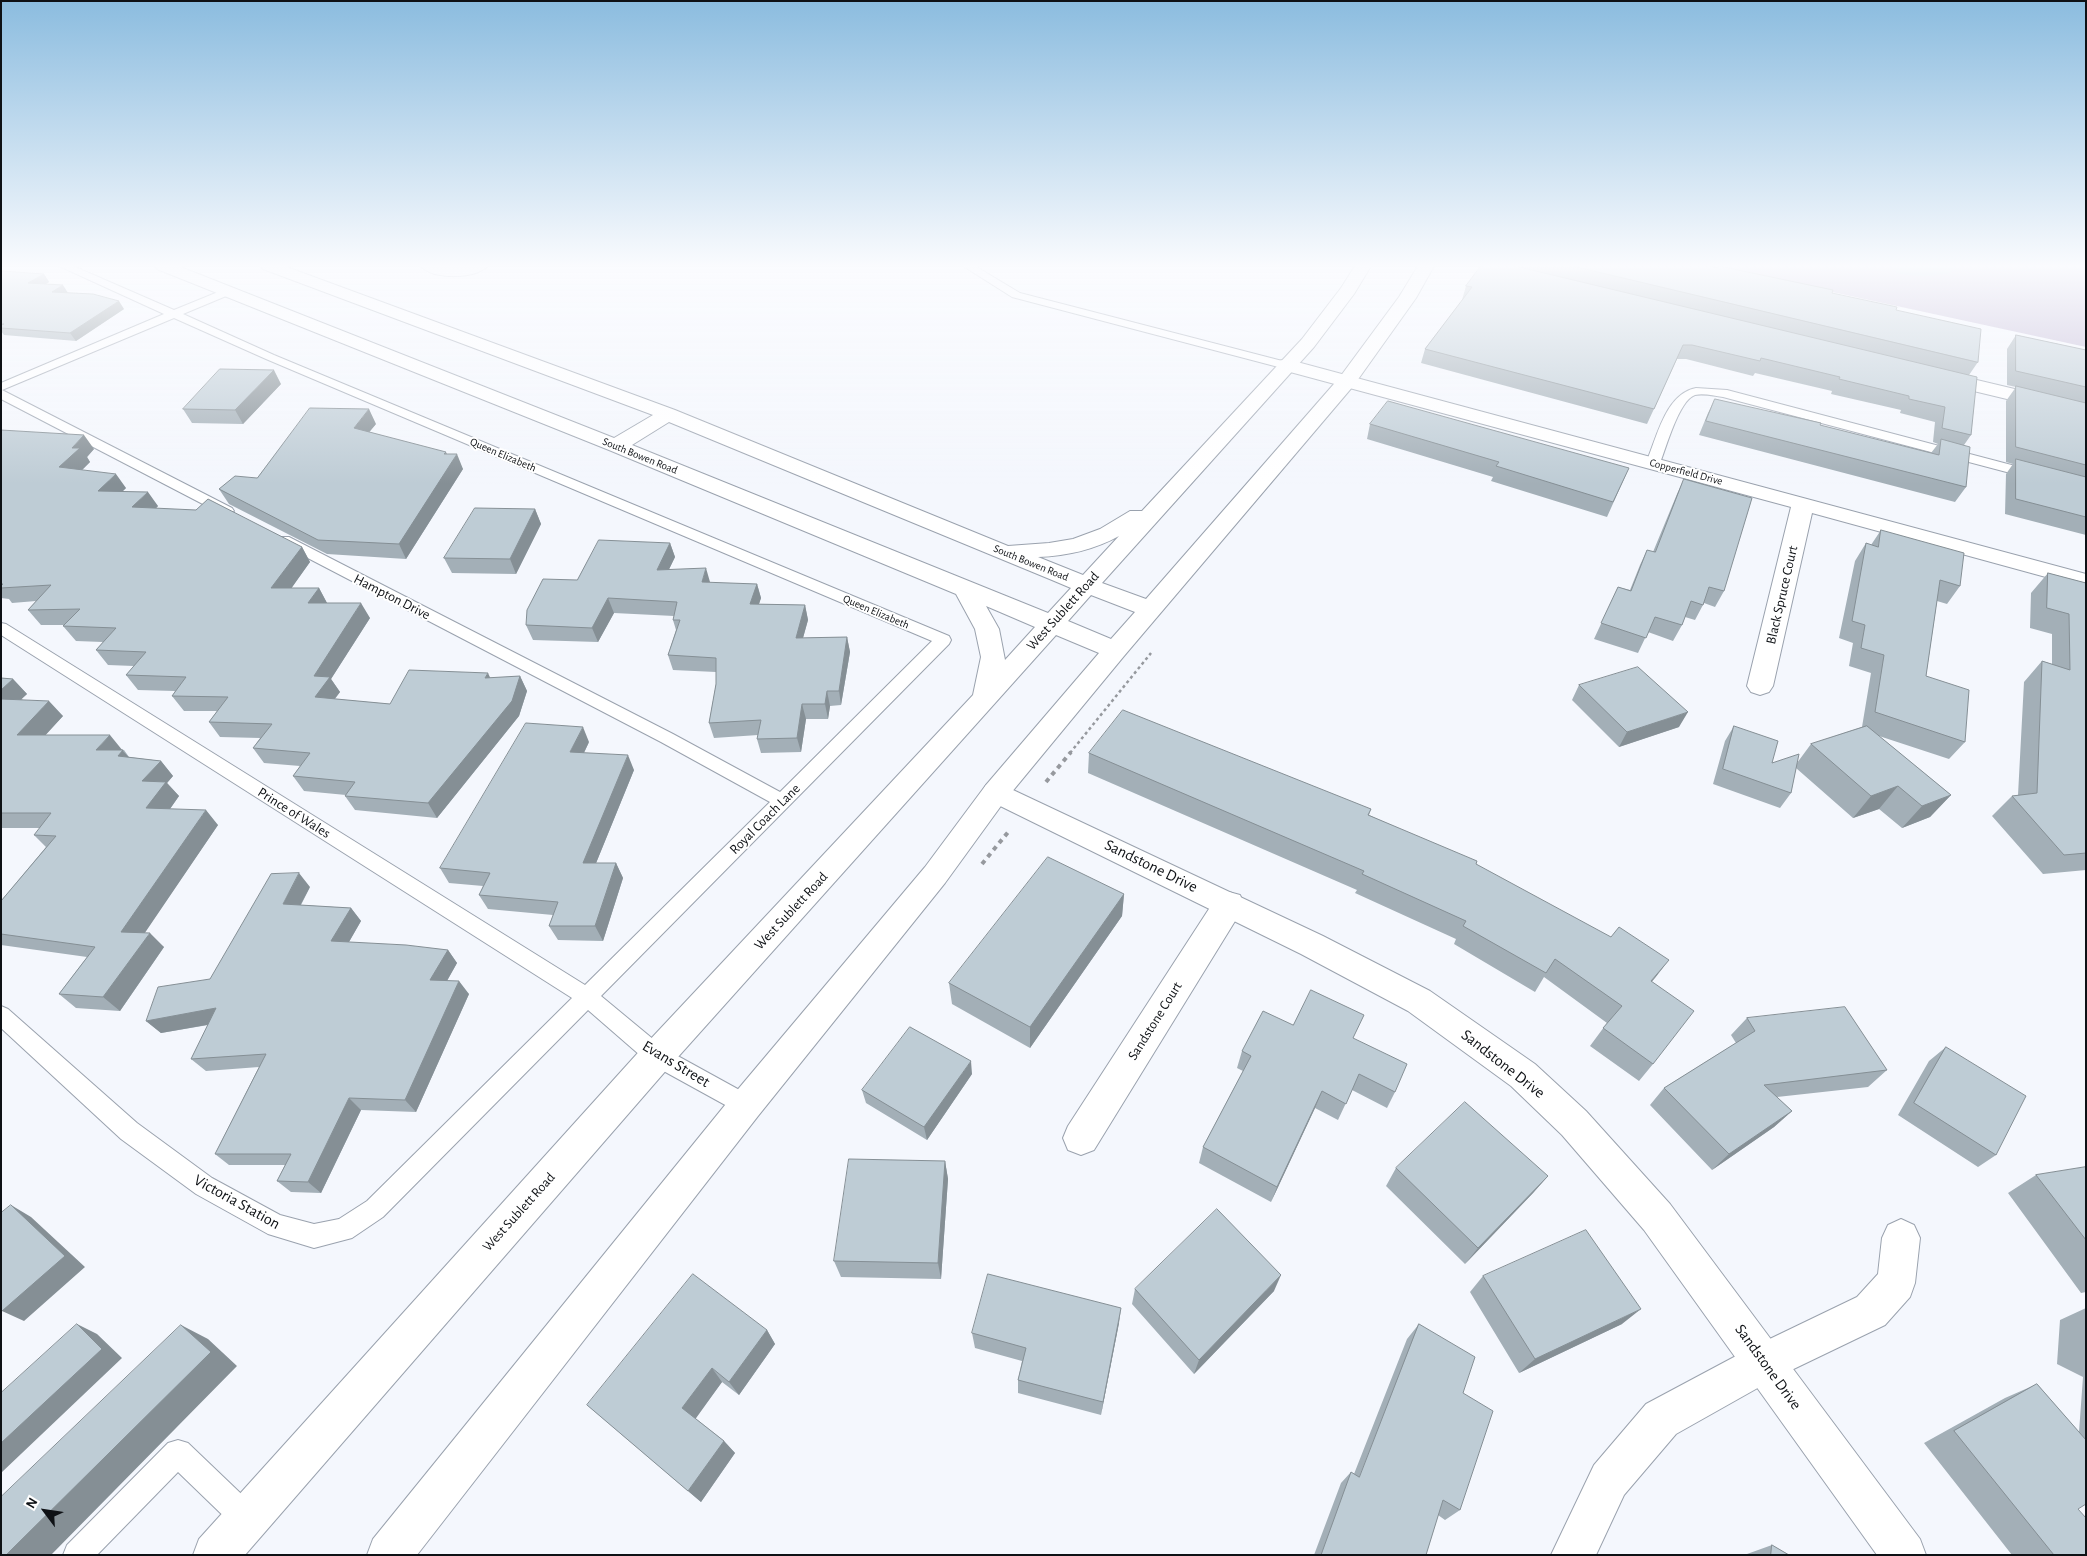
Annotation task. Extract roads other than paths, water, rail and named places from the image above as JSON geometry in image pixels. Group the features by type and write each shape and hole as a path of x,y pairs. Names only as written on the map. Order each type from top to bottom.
{"main road":[{"name":"South Bowen Road","path":"345,339 616,446 1115,650"},
{"name":"South Bowen Road","path":"452,339 668,414 1150,609"},
{"name":"West Sublett Road","path":"215,1555 656,1056 838,860 1311,339"},
{"path":"388,1555 746,1105 935,875 996,792 1150,609 1347,381 1378,339"},
{"name":"Copperfield Drive","path":"1286,366 1653,463 2086,581"},
{"path":"1921,372 2086,412"},
{"path":"616,446 668,414"},
{"path":"1001,550 1035,551 1073,547 1110,534 1163,501"},
{"name":"Black Spruce Court","path":"1760,686 1803,504"},
{"path":"965,589 987,629 993,657 985,697"},
{"name":"Sandstone Drive","path":"996,792 1312,945 1419,1001 1523,1076 1574,1123 1657,1217 1765,1362 1904,1555"},
{"name":"Sandstone Court","path":"1081,1138 1229,904"},
{"path":"1573,1555 1609,1480 1661,1419 1765,1362 1871,1311 1896,1283 1901,1238"}],"lane":[{"path":"1,387 117,339"},
{"name":"Queen Elizabeth","path":"228,339 943,640"},
{"path":"1182,339 1286,366"},
{"path":"1653,463 1680,400 1689,393 1706,391 1723,393 2048,479"},
{"path":"1,394 241,518"},
{"name":"Hampton Drive","path":"267,532 667,738 782,801"},
{"name":"Prince of Wales","path":"1,628 587,998"},
{"name":"Royal Coach Lane","path":"587,998 943,640"},
{"name":"Victoria Station","path":"1,1015 129,1131 204,1186 276,1226 314,1236 344,1230 375,1209 587,998"},
{"name":"Evans Street","path":"587,998 656,1056 746,1105"},
{"path":"77,1555 178,1453 247,1518"}]}
